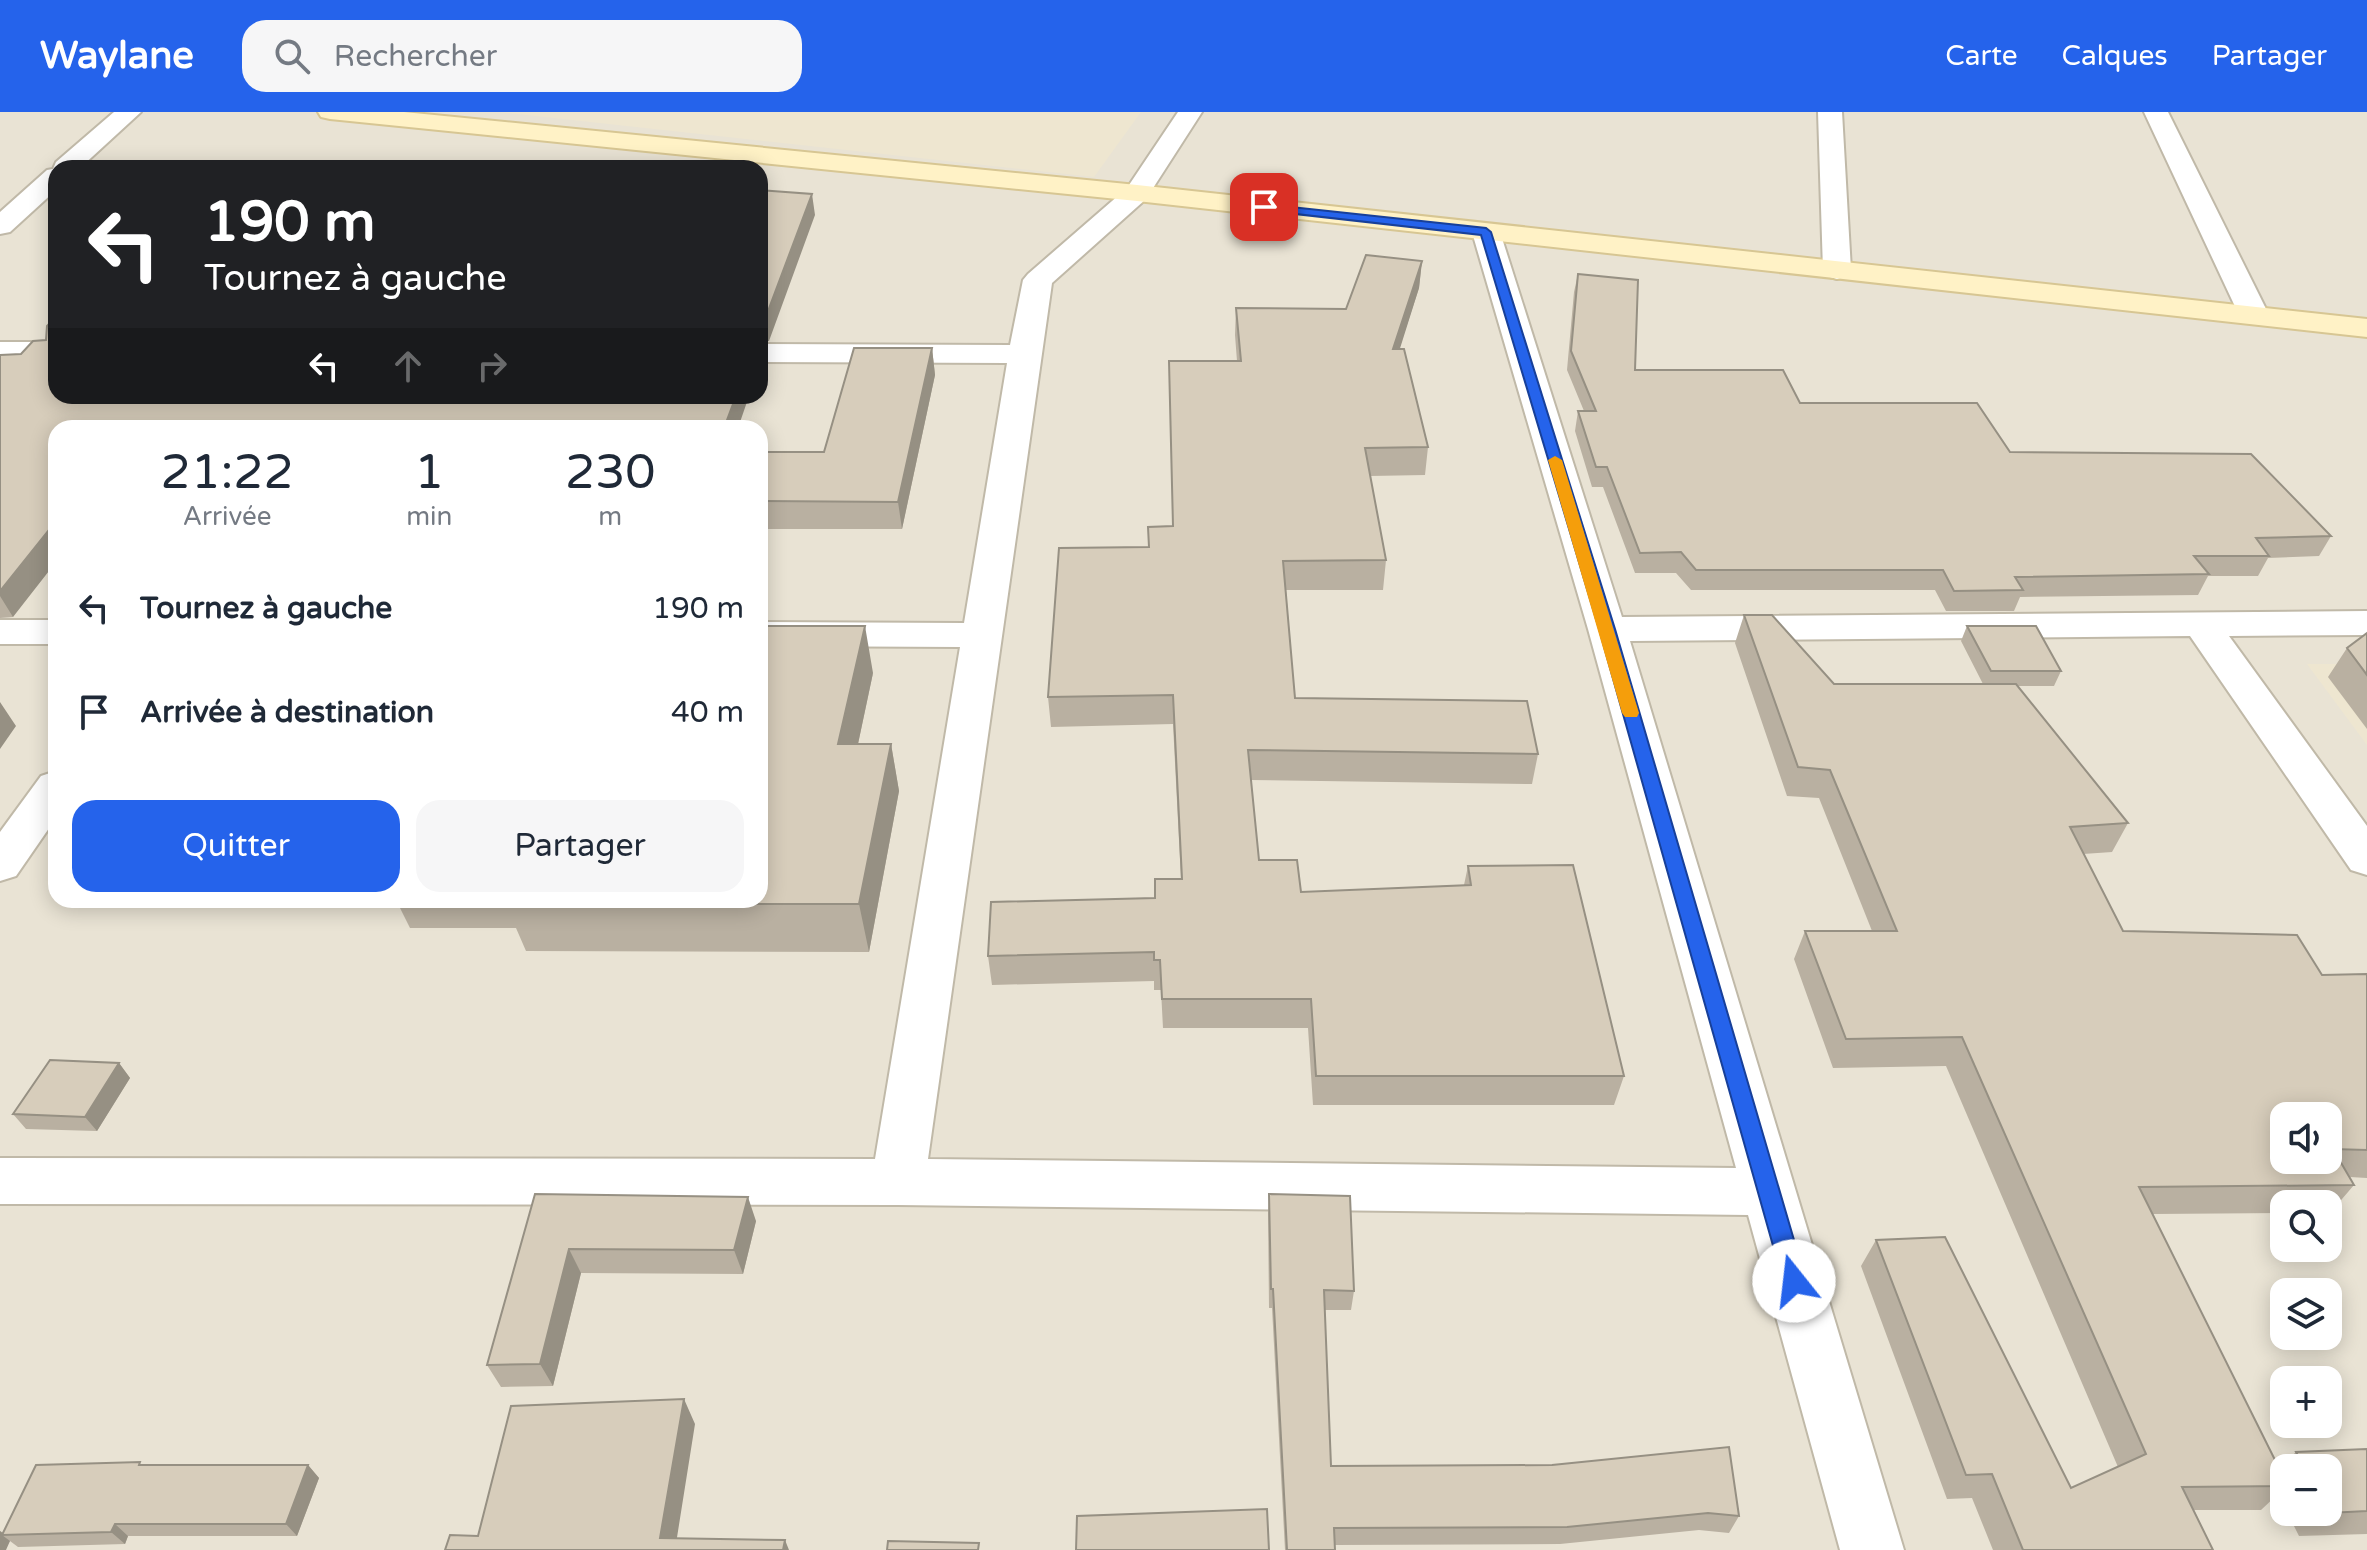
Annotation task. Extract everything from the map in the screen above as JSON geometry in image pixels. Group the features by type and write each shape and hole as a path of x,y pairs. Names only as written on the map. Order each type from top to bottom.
{"street":[{"path":"74,160 129,112"},
{"path":"330,112 1137,193 2367,328"},
{"path":"898,1182 1024,354 1038,280 1137,193 1190,112"},
{"path":"1830,112 1837,270"},
{"path":"2156,112 2254,315"},
{"path":"0,226 48,183"},
{"path":"1486,232 1607,629 1872,1550"},
{"path":"0,351 48,351"},
{"path":"768,353 1024,354"},
{"path":"1607,629 2367,623"},
{"path":"2201,624 2367,859"},
{"path":"0,632 48,632"},
{"path":"768,634 983,635"},
{"path":"0,865 48,797"},
{"path":"0,1181 898,1182 1768,1192"}],"shaded area":[{"path":"0,112 2367,112 2367,1550 0,1550"},
{"path":"499,112 1141,112 1094,177"},
{"path":"2307,664 2367,664 2367,745"}],"building":[{"path":"768,191 812,194 768,311"},
{"path":"1366,255 1422,261 1393,349 1404,349 1428,447 1365,448 1386,560 1283,561 1295,698 1527,701 1538,754 1248,750 1259,860 1297,860 1301,892 1471,885 1468,866 1573,865 1624,1076 1316,1076 1311,999 1162,999 1160,960 1154,960 1154,952 988,956 991,902 1155,898 1155,879 1182,879 1173,695 1048,697 1059,548 1149,547 1148,527 1173,526 1169,361 1241,361 1236,308 1346,309"},
{"path":"1578,274 1638,280 1635,370 1783,370 1800,403 1977,403 2010,452 2251,454 2331,536 2256,538 2269,556 2194,556 2209,574 2015,577 2023,590 1954,591 1943,570 1696,570 1681,552 1640,553 1607,467 1596,467 1578,411 1596,411 1571,351"},
{"path":"47,326 48,404 733,404 727,420 48,420 48,531 0,591 0,355 21,354 33,341 46,340"},
{"path":"854,348 932,348 898,502 768,501 768,452 824,452"},
{"path":"1744,615 1772,615 1834,684 2016,684 2128,823 2070,827 2123,931 2297,935 2322,975 2367,974 2367,1150 2342,1149 2342,1102 2270,1102 2270,1174 2342,1174 2342,1164 2354,1185 2139,1187 2272,1454 2270,1486 2182,1487 2213,1550 2023,1550 1992,1474 1966,1475 1876,1240 1945,1237 2071,1488 2146,1454 1962,1037 1846,1039 1805,931 1897,931 1830,770 1798,767"},
{"path":"768,626 865,626 838,744 891,744 859,904 768,904"},
{"path":"1967,626 2036,626 2061,671 1991,671"},
{"path":"2367,633 2367,675 2347,648"},
{"path":"50,1060 119,1063 85,1117 13,1114"},
{"path":"535,1194 748,1197 734,1250 569,1249 540,1364 487,1365"},
{"path":"1269,1194 1350,1196 1354,1291 1324,1290 1331,1466 1552,1465 1729,1447 1739,1516 1708,1513 1567,1527 1334,1528 1335,1550 1287,1550 1271,1289"},
{"path":"684,1399 660,1538 785,1540 783,1550 445,1550 450,1535 478,1536 511,1406"},
{"path":"2367,1449 2367,1511 2342,1512 2342,1454 2296,1452"},
{"path":"140,1462 139,1465 308,1465 286,1524 115,1524 111,1532 2,1535 36,1465"},
{"path":"1267,1509 1269,1550 1076,1550 1077,1516"},
{"path":"888,1541 979,1543 978,1550 887,1550"}],"slow traffic":[{"path":"1555,460 1631,713"}],"route":[{"path":"1264,207 1486,232 1607,629 1794,1281"}]}
